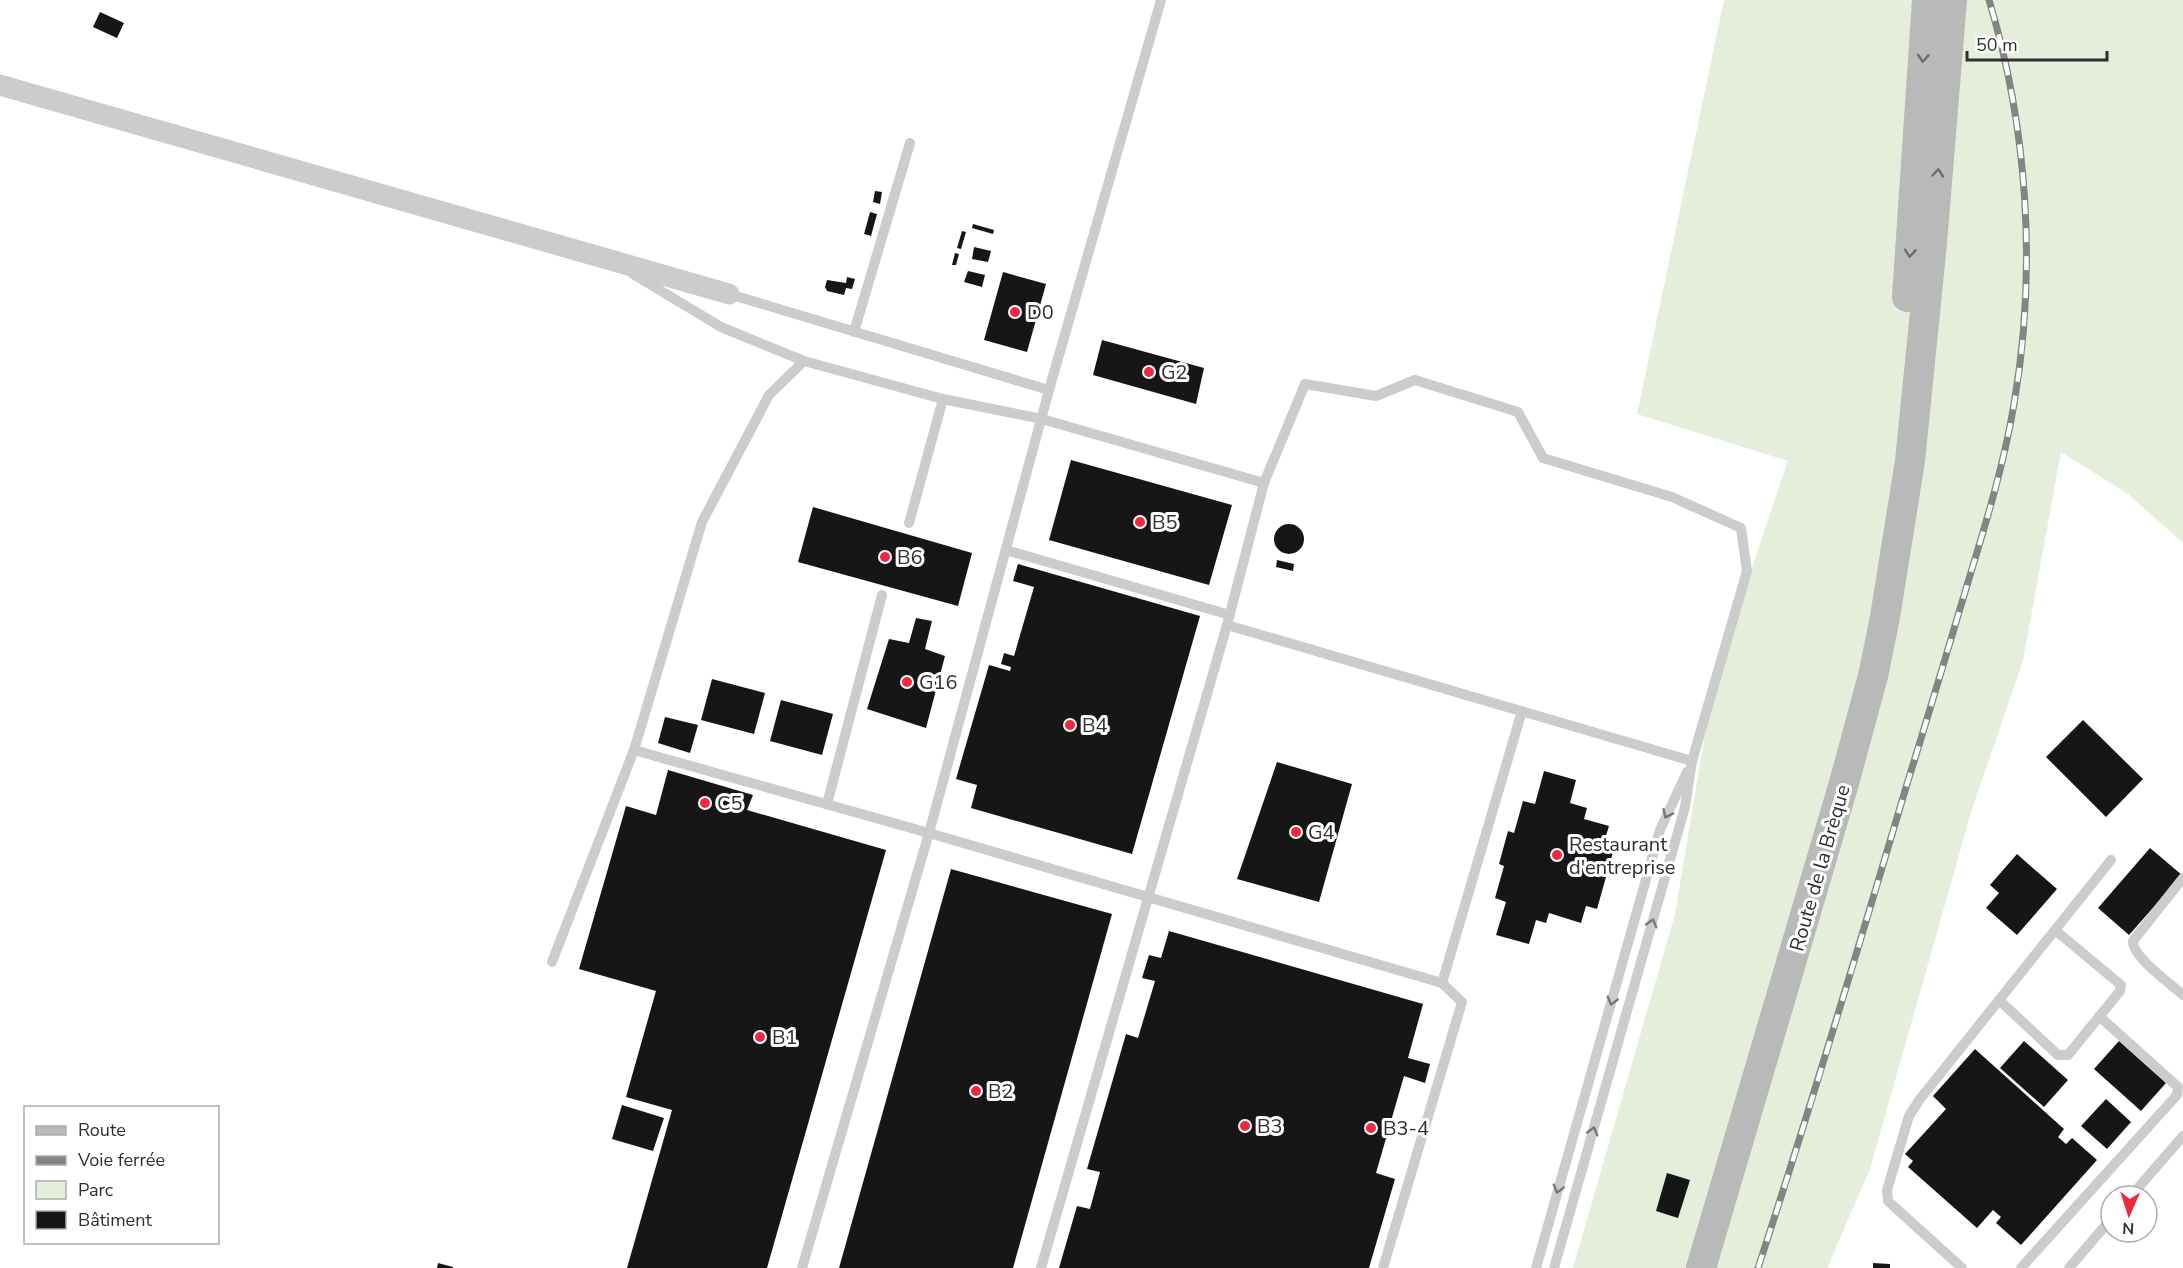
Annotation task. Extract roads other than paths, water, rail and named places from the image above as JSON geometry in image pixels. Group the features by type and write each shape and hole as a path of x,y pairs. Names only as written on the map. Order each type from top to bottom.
{"main road":[{"path":"1885,617 1928,0"},
{"name":"Route de la Brèque","path":"1701,1268 1838,806 1873,676 1885,617 1910,461 1932,243 1952,0"}],"street":[{"path":"0,85 729,294"}],"lane":[{"path":"802,1268 929,833 1049,390 1161,0"},
{"path":"854,332 910,143"},
{"path":"613,261 721,327 804,361 943,399 1042,418 1264,483"},
{"path":"729,294 1049,390"},
{"path":"552,962 634,750 702,522 769,395 804,361"},
{"path":"1041,1268 1228,620 1264,483 1305,384 1376,396 1415,380 1518,412 1543,458 1672,497 1740,528 1747,571 1692,761 1685,807 1554,1268"},
{"path":"909,524 943,399"},
{"path":"1006,550 1522,711 1692,761"},
{"path":"827,804 882,595"},
{"path":"1442,983 1522,711"},
{"path":"634,750 929,833 1442,983 1462,1002 1383,1268"},
{"path":"1536,1268 1660,830 1692,761"},
{"path":"1962,1268 1888,1201 1887,1190 1909,1116 1920,1099 2111,860"},
{"path":"2183,878 2133,941 2133,946 2138,956 2183,995"},
{"path":"1999,1000 2058,1055 2068,1055 2120,991 2121,985 2055,930"},
{"path":"2020,1268 2177,1095 2178,1087 2099,1016"},
{"path":"2142,1184 2183,1137"},
{"path":"2069,1268 2099,1233"}],"railway":[{"path":"1758,1268 1834,1026 1981,538 2010,426 2021,354 2025,303 2025,200 2013,99 1989,0"}],"place":[{"name":"D0","path":"1015,312"},
{"name":"G2","path":"1149,372"},
{"name":"B5","path":"1140,522"},
{"name":"B6","path":"885,557"},
{"name":"G16","path":"907,682"},
{"name":"B4","path":"1070,725"},
{"name":"C5","path":"705,803"},
{"name":"G4","path":"1296,832"},
{"name":"Restaurant d'entreprise","path":"1557,855"},
{"name":"B1","path":"760,1037"},
{"name":"B2","path":"976,1091"},
{"name":"B3","path":"1245,1126"},
{"name":"B3-4","path":"1371,1128"}]}
